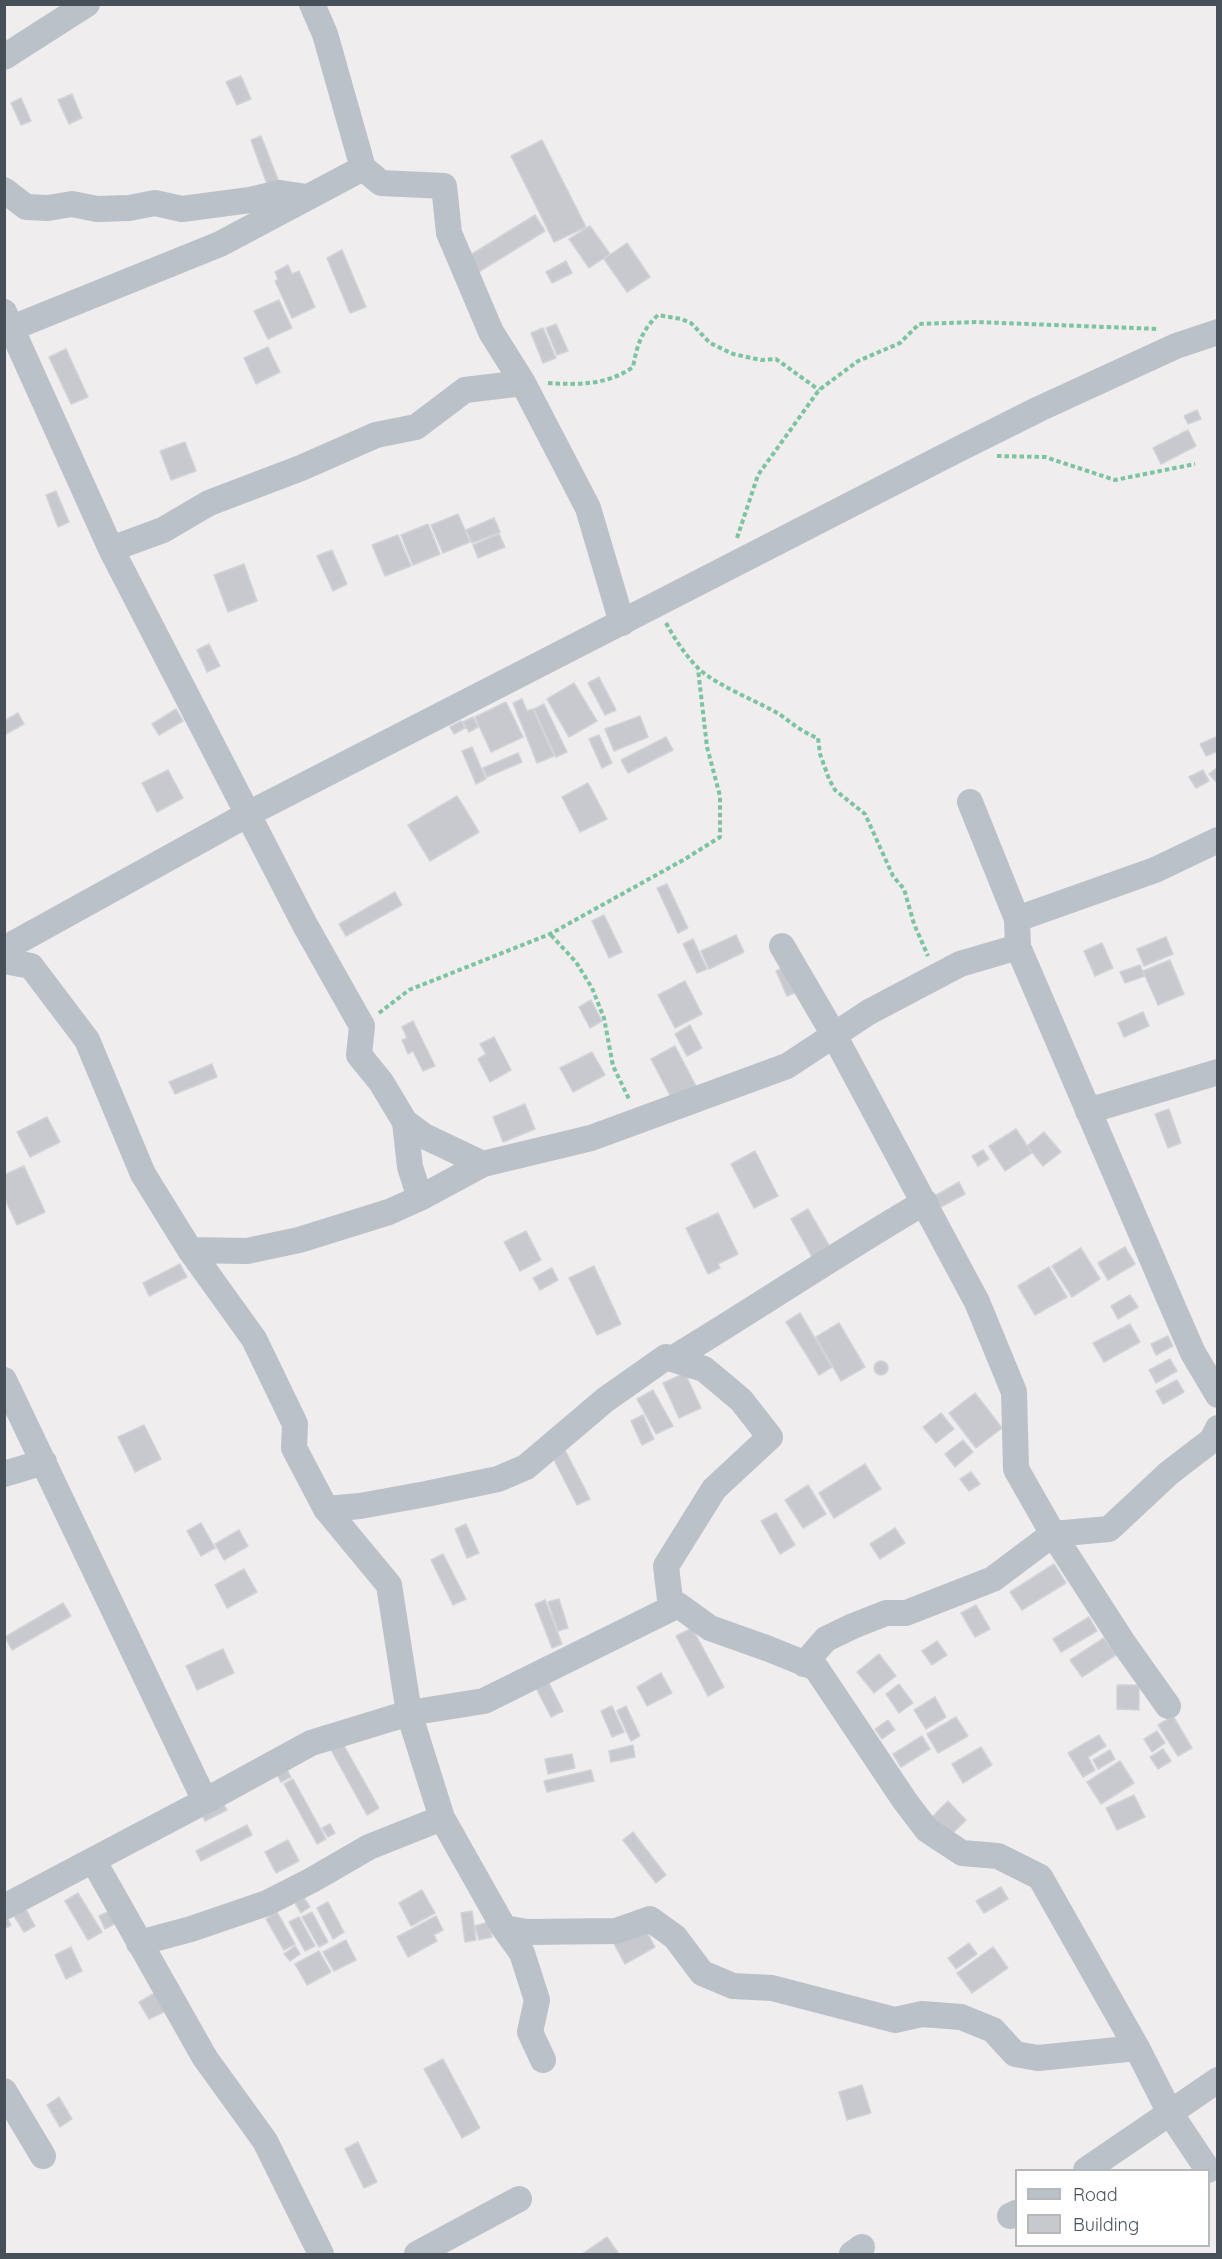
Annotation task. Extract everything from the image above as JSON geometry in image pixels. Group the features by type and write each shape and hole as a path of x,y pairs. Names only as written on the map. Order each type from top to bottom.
{"street":[{"path":"4,57 87,4"},
{"path":"312,4 325,34 363,168 381,183 444,186 449,233 491,332 523,383 588,508 622,623"},
{"path":"363,168 220,244 8,320 111,549 305,925 362,1026 359,1055 381,1083 405,1122 424,1136 483,1164"},
{"path":"4,190 26,207 48,208 72,204 97,209 129,208 155,203 182,208 250,200 280,193 307,197"},
{"path":"4,949 248,814 1039,409 1176,346 1218,332"},
{"path":"111,549 163,530 209,503 301,468 376,435 416,427 465,390 523,383"},
{"path":"970,802 1017,920 1018,947 1193,1353 1218,1395"},
{"path":"1017,920 1155,870 1218,840"},
{"path":"782,946 834,1035 977,1302 1014,1392 1016,1469 1053,1534 1124,1644 1168,1706"},
{"path":"190,1250 248,1251 299,1240 389,1212 483,1164 591,1138 787,1066 869,1011 936,976 960,964 1018,947"},
{"path":"4,961 31,966 87,1041 143,1174 190,1250 254,1339 294,1424 294,1448 326,1509 389,1585 409,1713 442,1818 504,1928 522,1953 537,2000 530,2032 543,2060"},
{"path":"1088,1112 1218,1072"},
{"path":"405,1122 410,1167 420,1198"},
{"path":"672,1359 756,1309 848,1247 925,1202"},
{"path":"326,1509 360,1506 498,1479 526,1467 605,1400 666,1357 704,1368 741,1400 770,1437 714,1489 666,1566 671,1608"},
{"path":"4,1380 205,1801"},
{"path":"804,1664 826,1639 853,1626 886,1613 906,1613 993,1579 1053,1534 1109,1529 1169,1473 1212,1440 1218,1428"},
{"path":"4,1474 44,1462"},
{"path":"7,1900 93,1860 311,1743 409,1713 484,1701 678,1605 710,1628 816,1668 927,1830 962,1853 998,1856 1040,1877 1137,2048 1170,2114 1207,2169"},
{"path":"139,1943 191,1929 267,1903 312,1881 369,1847 442,1818"},
{"path":"93,1860 205,2058 266,2141 321,2254"},
{"path":"504,1928 527,1932 616,1931 650,1919 675,1937 702,1973 733,1986 772,1989 895,2020 922,2014 961,2017 993,2030 1015,2054 1038,2058 1137,2048"},
{"path":"1088,2169 1218,2080"},
{"path":"4,2091 44,2156"},
{"path":"417,2254 519,2199"}],"path":[{"path":"523,383 588,384 618,377 633,367 638,340 649,323 658,315 691,323 710,342 733,354 761,360 776,359 819,390"},
{"path":"726,570 758,475 819,390 858,361 900,343 919,324 976,322 1167,329"},
{"path":"989,456 1045,457 1115,480 1195,464"},
{"path":"654,607 680,647 698,669 781,716 805,734 818,738 826,771 835,790 865,814 893,876 904,889 914,924 936,976"},
{"path":"362,1026 409,990 550,934 720,837 720,796 707,747 698,669"},
{"path":"550,934 576,962 592,988 604,1018 613,1066 640,1120"}],"building":[{"path":"241,76 251,99 237,105 226,82"},
{"path":"72,94 82,118 69,124 58,100"},
{"path":"21,98 31,121 21,125 11,103"},
{"path":"261,136 279,182 268,187 251,140"},
{"path":"542,140 586,227 554,242 511,156"},
{"path":"535,215 545,231 477,273 467,257"},
{"path":"590,226 610,254 589,268 569,239"},
{"path":"627,243 650,277 627,292 604,259"},
{"path":"342,250 366,307 350,313 327,258"},
{"path":"566,261 572,273 552,283 546,272"},
{"path":"288,265 292,274 299,271 315,307 292,318 275,281 278,279 275,272"},
{"path":"279,300 292,328 268,339 254,311"},
{"path":"556,324 568,351 557,355 546,328"},
{"path":"543,328 556,358 543,363 531,333"},
{"path":"268,347 280,372 256,384 244,358"},
{"path":"66,349 88,397 71,404 49,357"},
{"path":"1197,410 1201,419 1188,424 1184,416"},
{"path":"1188,430 1196,446 1161,464 1153,448"},
{"path":"185,442 196,471 171,480 160,451"},
{"path":"56,491 69,522 58,527 46,495"},
{"path":"458,514 470,542 443,553 431,525"},
{"path":"494,518 500,532 472,543 466,530"},
{"path":"428,524 440,554 413,565 401,535"},
{"path":"499,534 505,547 478,558 473,545"},
{"path":"398,535 411,566 385,576 372,545"},
{"path":"332,550 347,584 333,591 317,556"},
{"path":"244,564 257,601 228,612 214,575"},
{"path":"209,644 220,666 207,672 197,650"},
{"path":"599,677 616,710 605,715 588,683"},
{"path":"574,683 597,721 569,737 547,699"},
{"path":"522,699 527,711 533,709 554,756 537,763 513,703"},
{"path":"506,702 523,737 491,752 475,717"},
{"path":"544,704 567,752 556,757 534,709"},
{"path":"176,709 183,721 159,735 152,724"},
{"path":"18,713 24,724 4,735 4,721"},
{"path":"640,716 648,737 614,751 605,729"},
{"path":"473,717 478,727 469,732 463,722"},
{"path":"461,721 465,728 454,734 450,727"},
{"path":"599,735 612,763 602,768 589,739"},
{"path":"1218,736 1218,751 1206,756 1200,744"},
{"path":"666,737 673,750 628,773 621,760"},
{"path":"472,747 486,779 476,784 462,751"},
{"path":"518,753 522,762 487,777 483,768"},
{"path":"1218,767 1218,784 1209,774"},
{"path":"168,770 183,798 157,812 142,783"},
{"path":"1203,770 1209,781 1196,788 1189,777"},
{"path":"588,783 607,819 580,832 562,797"},
{"path":"457,796 479,832 430,861 408,825"},
{"path":"667,884 688,928 678,933 657,888"},
{"path":"395,892 402,905 346,936 339,924"},
{"path":"604,915 622,952 609,958 592,921"},
{"path":"736,935 744,952 709,969 701,951"},
{"path":"1166,937 1173,954 1144,966 1137,949"},
{"path":"693,939 707,969 697,973 683,944"},
{"path":"1102,943 1113,968 1095,976 1084,951"},
{"path":"1170,960 1184,994 1158,1005 1143,971"},
{"path":"1140,965 1145,976 1125,983 1120,972"},
{"path":"785,967 797,992 787,996 776,971"},
{"path":"685,981 702,1014 675,1028 658,995"},
{"path":"591,1000 602,1021 590,1028 579,1007"},
{"path":"1143,1012 1149,1026 1124,1037 1118,1023"},
{"path":"413,1021 435,1066 423,1071 413,1051 408,1054 402,1040 407,1038 402,1027"},
{"path":"690,1025 702,1048 687,1056 675,1034"},
{"path":"494,1037 511,1070 490,1082 478,1059 486,1054 480,1044"},
{"path":"675,1046 697,1088 673,1101 651,1059"},
{"path":"592,1052 605,1075 573,1092 560,1068"},
{"path":"212,1064 217,1077 175,1094 169,1082"},
{"path":"525,1104 535,1129 503,1142 493,1117"},
{"path":"1169,1109 1181,1143 1168,1148 1155,1114"},
{"path":"47,1117 60,1142 30,1157 17,1132"},
{"path":"1016,1129 1032,1153 1005,1171 989,1146"},
{"path":"1044,1132 1061,1152 1043,1166 1027,1146"},
{"path":"983,1150 989,1159 978,1166 972,1156"},
{"path":"755,1151 778,1196 754,1208 731,1164"},
{"path":"24,1166 45,1212 17,1225 4,1197 4,1175"},
{"path":"959,1182 965,1194 939,1208 933,1197"},
{"path":"808,1209 834,1254 816,1264 791,1219"},
{"path":"718,1213 738,1254 718,1264 720,1268 708,1274 686,1228"},
{"path":"526,1231 541,1260 520,1271 504,1242"},
{"path":"1125,1247 1135,1264 1108,1280 1098,1263"},
{"path":"1081,1248 1100,1279 1072,1297 1052,1266"},
{"path":"180,1264 187,1277 149,1296 143,1283"},
{"path":"594,1266 621,1324 597,1335 569,1278"},
{"path":"1049,1267 1067,1297 1035,1315 1018,1286"},
{"path":"552,1268 558,1280 540,1290 533,1278"},
{"path":"1130,1295 1138,1307 1118,1319 1111,1306"},
{"path":"800,1313 832,1367 819,1375 786,1322"},
{"path":"839,1323 865,1367 841,1381 816,1337"},
{"path":"1130,1324 1140,1342 1104,1362 1093,1343"},
{"path":"1168,1336 1173,1346 1156,1355 1151,1344"},
{"path":"1170,1359 1177,1371 1156,1383 1149,1370"},
{"path":"881,1361 886,1363 888,1368 886,1373 881,1375 876,1373 874,1368 876,1363"},
{"path":"685,1373 701,1408 679,1418 663,1383"},
{"path":"1177,1380 1184,1392 1163,1404 1156,1391"},
{"path":"653,1390 673,1426 656,1434 637,1399"},
{"path":"975,1393 1002,1428 976,1448 949,1413"},
{"path":"941,1413 954,1429 936,1443 923,1427"},
{"path":"643,1415 654,1439 642,1445 631,1421"},
{"path":"144,1425 161,1459 135,1472 118,1437"},
{"path":"963,1440 973,1452 955,1467 945,1454"},
{"path":"565,1450 590,1499 577,1505 552,1456"},
{"path":"865,1464 881,1489 834,1518 819,1493"},
{"path":"971,1472 980,1484 969,1491 960,1479"},
{"path":"808,1485 826,1514 803,1528 785,1500"},
{"path":"776,1513 795,1545 780,1554 761,1521"},
{"path":"201,1523 215,1548 201,1556 187,1531"},
{"path":"466,1524 479,1553 467,1558 455,1529"},
{"path":"895,1528 905,1543 880,1559 870,1544"},
{"path":"239,1530 248,1546 224,1560 215,1544"},
{"path":"443,1554 466,1599 453,1605 431,1560"},
{"path":"1054,1564 1066,1583 1022,1610 1010,1592"},
{"path":"244,1569 257,1592 227,1608 215,1585"},
{"path":"559,1599 568,1628 558,1631 548,1602"},
{"path":"545,1600 562,1644 552,1648 535,1604"},
{"path":"63,1603 71,1616 12,1650 5,1637"},
{"path":"976,1605 990,1629 975,1637 961,1613"},
{"path":"1089,1617 1097,1631 1061,1652 1053,1639"},
{"path":"692,1628 724,1687 708,1696 676,1636"},
{"path":"1104,1638 1116,1655 1082,1677 1070,1660"},
{"path":"937,1641 947,1655 932,1665 922,1651"},
{"path":"223,1649 234,1673 197,1690 186,1666"},
{"path":"879,1654 896,1676 874,1693 857,1672"},
{"path":"661,1673 672,1693 647,1706 637,1687"},
{"path":"547,1679 563,1711 551,1717 535,1686"},
{"path":"899,1684 913,1703 899,1713 886,1694"},
{"path":"1117,1685 1139,1685 1139,1710 1117,1709"},
{"path":"935,1697 946,1717 926,1729 914,1710"},
{"path":"612,1706 624,1732 612,1737 601,1711"},
{"path":"626,1706 640,1736 631,1741 617,1711"},
{"path":"1173,1716 1192,1748 1178,1756 1158,1725"},
{"path":"956,1717 968,1736 938,1753 927,1734"},
{"path":"888,1720 895,1730 882,1739 875,1729"},
{"path":"1157,1731 1165,1743 1152,1752 1144,1739"},
{"path":"1099,1735 1106,1746 1088,1757 1095,1770 1083,1777 1068,1753"},
{"path":"922,1736 930,1749 901,1767 893,1754"},
{"path":"342,1742 379,1808 367,1815 330,1748"},
{"path":"633,1745 635,1757 611,1762 609,1751"},
{"path":"981,1747 992,1765 963,1783 952,1764"},
{"path":"1163,1749 1171,1761 1158,1769 1150,1757"},
{"path":"1110,1750 1115,1759 1098,1769 1093,1760"},
{"path":"572,1754 575,1768 548,1774 545,1759"},
{"path":"1120,1761 1134,1783 1101,1804 1087,1782"},
{"path":"286,1768 291,1777 281,1782 276,1773"},
{"path":"591,1770 594,1781 547,1792 544,1781"},
{"path":"293,1779 326,1839 317,1844 284,1784"},
{"path":"1134,1795 1145,1817 1117,1830 1106,1808"},
{"path":"222,1801 227,1810 205,1821 200,1811"},
{"path":"948,1801 966,1820 950,1836 932,1817"},
{"path":"330,1824 335,1833 328,1837 322,1828"},
{"path":"247,1825 252,1835 201,1861 196,1851"},
{"path":"633,1832 666,1875 656,1883 623,1840"},
{"path":"288,1840 299,1861 276,1873 265,1852"},
{"path":"1001,1887 1008,1899 984,1913 976,1901"},
{"path":"422,1890 435,1913 411,1926 399,1903"},
{"path":"78,1893 102,1932 88,1940 65,1901"},
{"path":"304,1898 310,1907 301,1913 295,1903"},
{"path":"328,1902 344,1932 333,1939 317,1908"},
{"path":"23,1904 35,1926 24,1932 11,1911"},
{"path":"114,1909 120,1921 105,1929 99,1916"},
{"path":"472,1911 476,1940 465,1942 461,1913"},
{"path":"277,1912 295,1944 284,1950 266,1919"},
{"path":"312,1912 328,1942 319,1947 302,1917"},
{"path":"6,1916 11,1925 4,1929 4,1917"},
{"path":"436,1916 443,1930 434,1935 437,1941 408,1957 397,1937"},
{"path":"299,1917 315,1946 305,1951 289,1922"},
{"path":"488,1922 492,1937 479,1940 475,1926"},
{"path":"643,1925 655,1947 625,1964 613,1942"},
{"path":"346,1940 356,1960 334,1971 323,1952"},
{"path":"969,1943 977,1954 956,1969 948,1958"},
{"path":"295,1946 300,1954 290,1961 284,1954"},
{"path":"71,1947 82,1971 66,1979 55,1955"},
{"path":"993,1947 1008,1968 972,1993 957,1973"},
{"path":"319,1951 331,1972 307,1985 295,1964"},
{"path":"160,1990 170,2009 149,2019 139,2002"},
{"path":"443,2059 480,2128 462,2138 424,2069"},
{"path":"862,2085 871,2113 847,2120 839,2092"},
{"path":"59,2097 72,2119 60,2127 47,2105"},
{"path":"358,2142 377,2182 364,2188 345,2149"},
{"path":"607,2237 619,2254 582,2254"}]}
